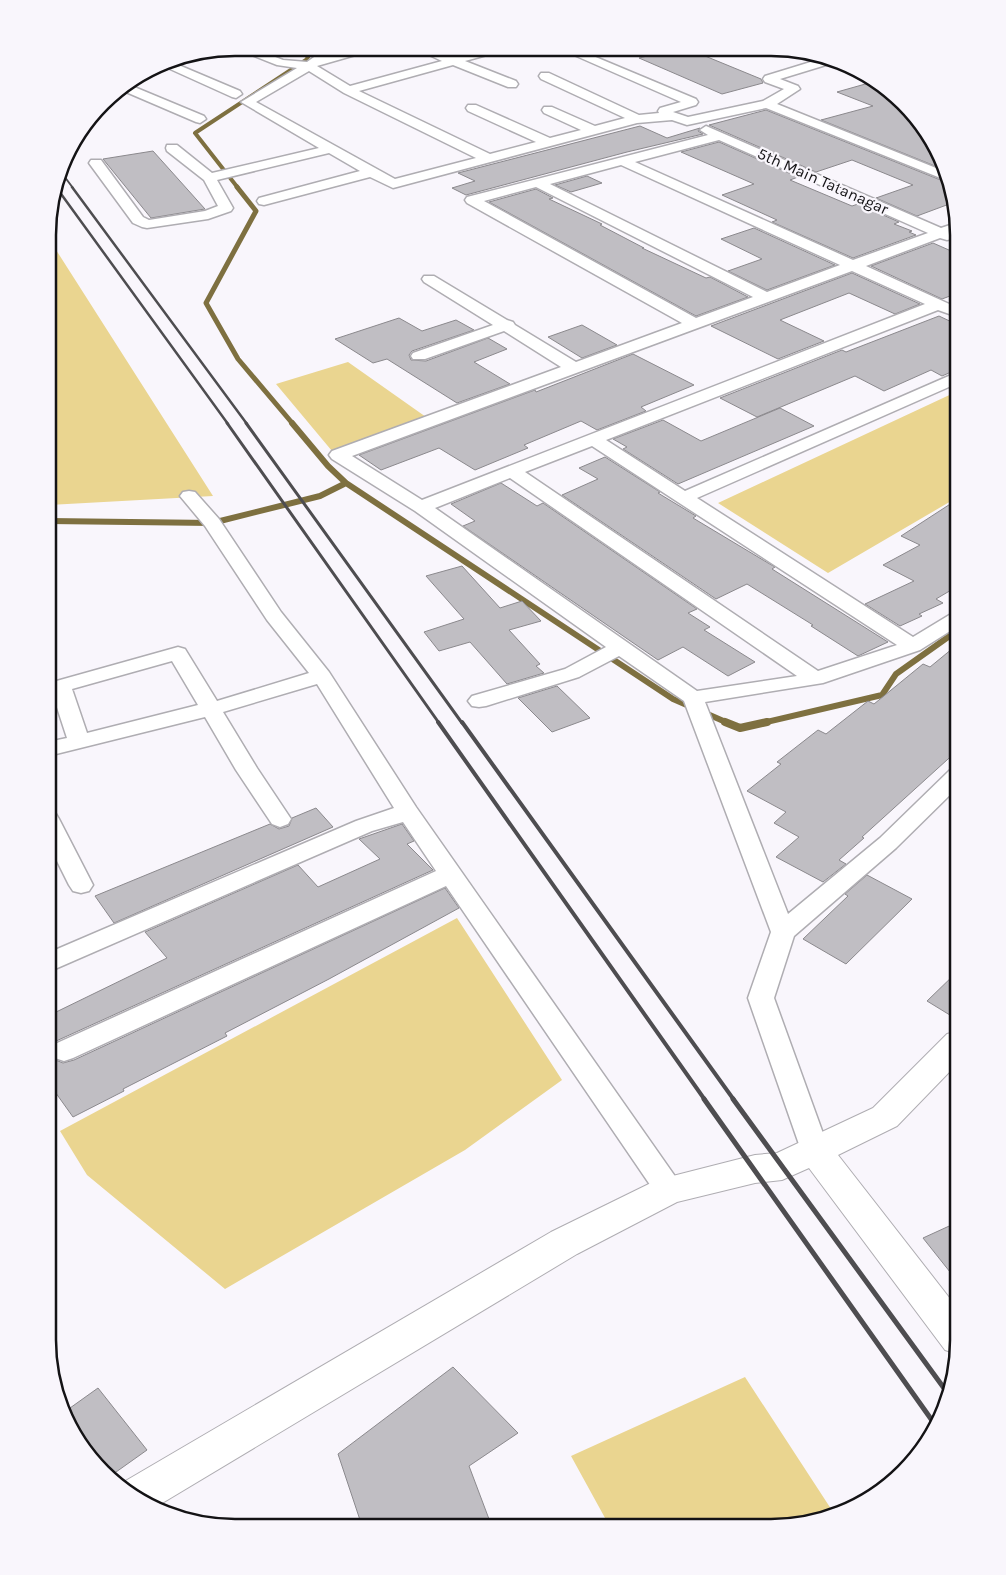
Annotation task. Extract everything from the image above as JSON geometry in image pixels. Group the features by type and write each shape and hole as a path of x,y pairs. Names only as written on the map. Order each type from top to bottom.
{"street":[{"path":"583,56 692,102 664,111 673,116"},
{"path":"266,57 281,63 305,65 336,57"},
{"path":"319,57 247,102 393,184 636,119 673,116"},
{"path":"441,57 512,84"},
{"path":"348,90 472,57"},
{"path":"687,121 767,104 794,89 769,79 820,63"},
{"path":"305,65 348,90 483,159 502,171"},
{"path":"175,67 236,94"},
{"path":"545,76 636,119"},
{"path":"130,90 200,119"},
{"path":"767,104 938,173"},
{"path":"472,108 547,142"},
{"path":"548,110 592,130"},
{"name":"5th Main Tatanagar","path":"673,116 950,237"},
{"path":"694,323 472,200 720,136"},
{"path":"96,163 138,220 146,224 208,215 226,208 208,178 172,148"},
{"path":"208,178 330,149"},
{"path":"622,161 854,264 950,309"},
{"path":"264,201 372,172"},
{"path":"538,183 765,297"},
{"path":"783,932 696,706 622,648 421,507 338,455 950,230"},
{"path":"429,279 507,325 574,368"},
{"path":"421,507 939,304"},
{"path":"419,356 507,325"},
{"path":"682,498 950,381"},
{"path":"594,440 913,646"},
{"path":"512,472 816,679"},
{"path":"189,496 212,523 274,616 322,676 408,812 669,1190"},
{"path":"696,706 816,679 913,646 950,623"},
{"path":"478,701 572,673 605,654 622,648"},
{"path":"79,741 60,686 176,653 180,654 210,709 280,818"},
{"path":"56,747 210,709 277,691 322,676"},
{"path":"950,783 888,843 783,932 761,998 815,1150 950,1327"},
{"path":"56,960 364,826 408,812"},
{"path":"56,835 81,885"},
{"path":"64,1051 451,874"},
{"path":"143,1493 564,1242 669,1190 754,1168 782,1166 885,1117 950,1051"}],"shaded area":[{"path":"56,250 213,496 56,505"},
{"path":"348,362 426,417 332,451 276,384"},
{"path":"950,395 950,502 828,573 718,503"},
{"path":"457,918 562,1080 465,1150 225,1289 87,1175 60,1131"},
{"path":"745,1377 830,1508 817,1513 771,1519 606,1519 571,1456"}],"building":[{"path":"646,56 705,56 761,79 763,83 722,94 639,58"},
{"path":"866,84 880,93 913,126 926,146 936,166 821,120 873,106 837,92"},
{"path":"766,110 941,180 947,205 917,216 876,198 913,185 852,160 816,172 709,125"},
{"path":"640,126 667,138 700,128 698,131 703,134 627,152 466,195 452,188 475,181 458,173"},
{"path":"719,142 798,177 790,180 852,206 858,204 899,222 894,224 912,231 909,232 916,235 853,258 772,222 777,220 722,195 754,184 681,152"},
{"path":"153,151 205,209 151,218 103,159"},
{"path":"587,176 602,183 571,192 555,185"},
{"path":"536,189 553,198 549,199 602,224 600,225 644,248 642,248 706,278 710,277 748,297 696,316 489,202"},
{"path":"754,228 835,265 767,290 728,271 762,259 721,239"},
{"path":"933,243 950,250 950,296 942,299 871,266"},
{"path":"852,273 920,304 895,314 849,293 780,320 824,341 778,359 711,326"},
{"path":"939,316 950,321 950,372 942,376 931,370 884,391 855,376 757,417 720,398 842,350 846,352"},
{"path":"399,318 422,331 456,320 474,330 412,351 409,355 411,360 426,361 488,338 507,349 474,362 510,384 457,403 387,359 373,363 335,339"},
{"path":"582,325 617,345 582,358 548,337"},
{"path":"633,354 694,385 641,407 646,411 597,430 581,421 524,445 528,448 475,470 439,448 381,470 359,455 535,390 536,392"},
{"path":"780,408 814,426 678,484 623,449 627,447 613,439 663,420 701,441"},
{"path":"605,457 696,516 693,518 775,567 772,569 888,642 858,656 811,626 813,625 747,584 716,599 562,495 598,479 579,468"},
{"path":"501,483 537,506 543,503 697,609 688,613 710,627 704,630 755,662 728,676 683,647 658,660 463,526 475,521 451,504"},
{"path":"950,504 950,591 936,599 943,603 919,614 922,616 900,626 865,604 914,581 883,565 920,545 901,536"},
{"path":"462,566 500,608 522,601 541,621 509,630 540,664 536,666 544,673 507,684 470,642 439,651 424,632 464,619 426,576"},
{"path":"950,651 950,757 862,837 864,838 839,860 846,864 823,882 776,857 799,837 774,823 786,812 747,791 781,764 777,762 818,730 826,734 868,701 874,704 923,664 930,667"},
{"path":"557,686 590,718 552,732 518,698"},
{"path":"316,808 333,827 114,923 95,896 270,824 279,829 289,826 292,818"},
{"path":"402,824 414,841 407,844 433,870 56,1041 56,1012 167,958 145,932 298,865 318,887 380,859 359,839"},
{"path":"867,875 912,899 846,964 803,939 848,896 845,894"},
{"path":"445,888 459,908 225,1033 227,1036 123,1089 124,1091 73,1117 56,1093 56,1060 63,1063 74,1060"},
{"path":"950,979 950,1015 927,1001"},
{"path":"950,1226 950,1272 923,1238"},
{"path":"453,1367 518,1433 469,1466 489,1519 360,1519 338,1454"},
{"path":"98,1388 147,1450 115,1472 93,1449 80,1429 70,1408"}],"waterway":[{"path":"238,188 195,133 308,57"},
{"path":"237,187 256,211 206,303 238,359 293,424"},
{"path":"292,423 328,466 346,483"},
{"path":"56,521 212,523 320,496 346,483"},
{"path":"346,483 673,699 728,723"},
{"path":"762,723 882,695 896,674 950,636"},
{"path":"725,722 740,728 767,722"}],"railway":[{"path":"66,178 73,188"},
{"path":"72,187 247,424"},
{"path":"61,194 228,424"},
{"path":"227,423 439,723"},
{"path":"246,423 462,723"},
{"path":"438,722 705,1100"},
{"path":"462,722 734,1100"},
{"path":"704,1099 931,1419"},
{"path":"733,1099 943,1387"}]}
